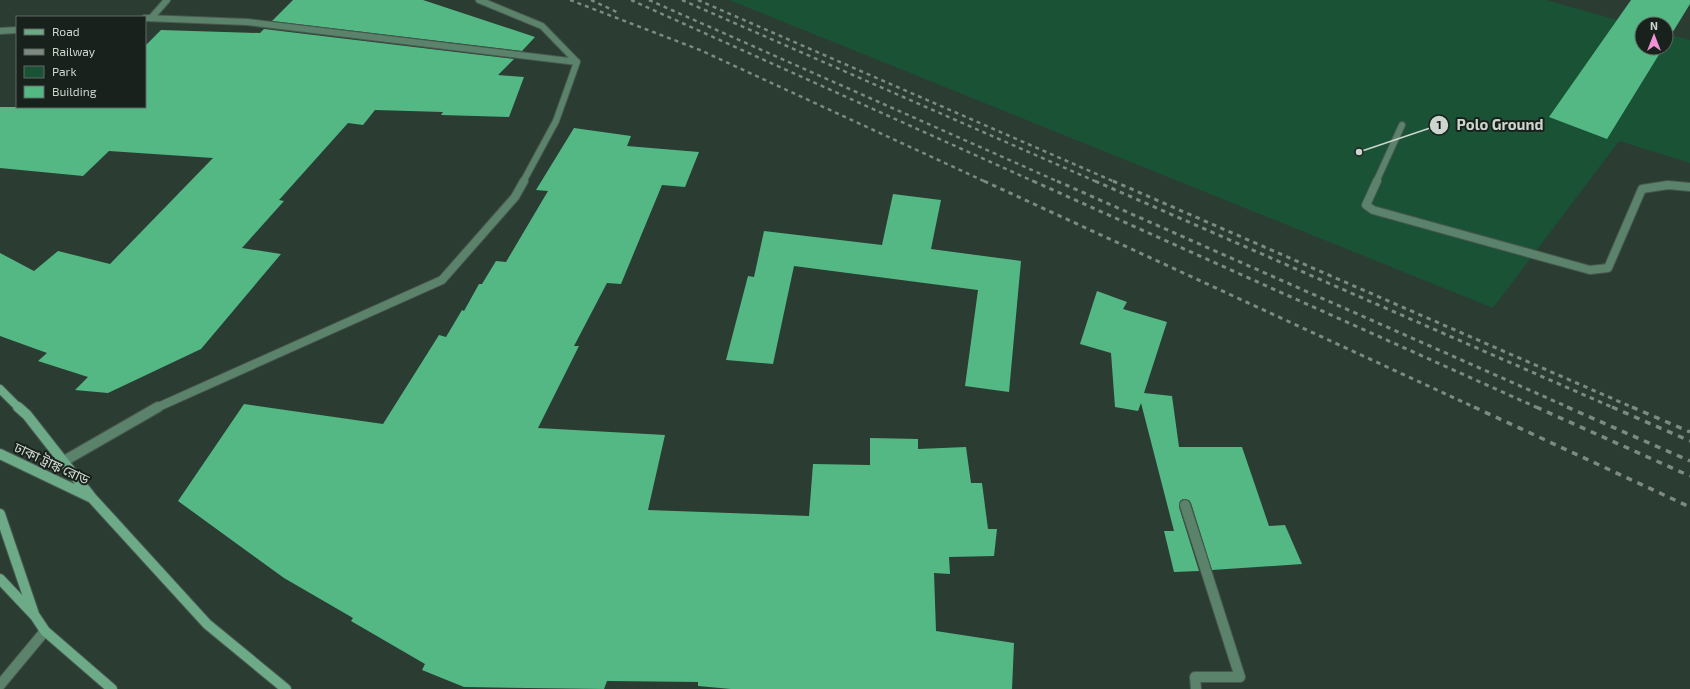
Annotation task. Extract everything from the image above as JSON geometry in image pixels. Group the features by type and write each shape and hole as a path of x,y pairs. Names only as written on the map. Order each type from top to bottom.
{"main road":[{"path":"0,389 27,415 92,498 207,624 286,689"},
{"name":"ঢাকা ট্রাঙ্ক রোড","path":"0,454 92,498"},
{"path":"0,514 35,616"},
{"path":"0,579 35,616 45,631 112,689"}],"street":[{"path":"152,17 167,0"},
{"path":"479,0 542,26 577,62"},
{"path":"146,18 247,22 351,36 577,62"},
{"path":"0,31 16,30"},
{"path":"64,461 152,410 442,280 515,197 556,120 577,62"},
{"path":"1402,125 1366,205 1373,210 1590,270 1608,268 1642,189 1668,185 1690,187"},
{"path":"1185,505 1240,677 1195,678 1196,689"},
{"path":"0,685 45,631"}],"green space":[{"path":"729,0 1546,0 1634,25 1634,56 1674,56 1674,36 1690,40 1690,163 1619,141 1493,308"}],"building":[{"path":"293,0 423,0 535,37 522,51 272,21"},
{"path":"1631,0 1690,0 1690,4 1674,30 1674,16 1634,16 1634,56 1658,56 1607,139 1549,117"},
{"path":"264,29 514,59 498,75 524,77 509,117 441,115 443,112 375,110 363,125 348,123 279,200 284,201 242,248 281,254 201,349 108,393 75,390 88,377 38,361 47,353 0,336 0,253 34,271 58,251 110,264 213,158 109,151 83,176 0,168 0,107 146,108 146,45 161,30 260,33"},
{"path":"574,128 631,136 627,146 699,152 685,187 662,185 621,284 607,283 574,346 579,346 538,428 665,435 648,510 809,516 813,464 870,465 870,438 918,439 918,449 966,447 971,483 982,483 988,529 997,529 994,556 949,557 950,574 934,573 936,631 1014,643 1012,689 731,689 698,686 698,682 607,681 604,689 464,687 422,670 425,664 351,621 353,618 284,578 178,501 244,404 383,424 439,335 446,337 462,310 464,311 479,284 482,284 496,261 506,262 548,191 536,190"},
{"path":"893,194 941,200 931,249 1021,261 1009,392 965,386 978,290 794,266 773,364 726,360 748,276 754,277 764,231 882,245"},
{"path":"1097,291 1127,302 1123,309 1167,322 1144,393 1172,396 1179,447 1242,447 1269,526 1285,525 1302,564 1212,570 1191,503 1189,500 1183,499 1180,501 1179,507 1199,571 1174,572 1164,531 1174,531 1141,403 1138,411 1115,407 1111,353 1080,344"}],"railway":[{"path":"570,0 700,50 986,182"},
{"path":"591,0 619,13"},
{"path":"631,0 1035,182"},
{"path":"649,0 1059,182"},
{"path":"682,0 1097,182"},
{"path":"698,0 1115,182"},
{"path":"984,181 1476,408"},
{"path":"1033,181 1538,408"},
{"path":"1057,181 1570,408"},
{"path":"1095,181 1614,408"},
{"path":"1113,181 1634,408"},
{"path":"1474,407 1690,507"},
{"path":"1536,407 1690,476"},
{"path":"1567,407 1690,461"},
{"path":"1612,407 1690,441"},
{"path":"1632,407 1690,432"}],"place":[{"name":"Polo Ground","path":"1359,152"}]}
